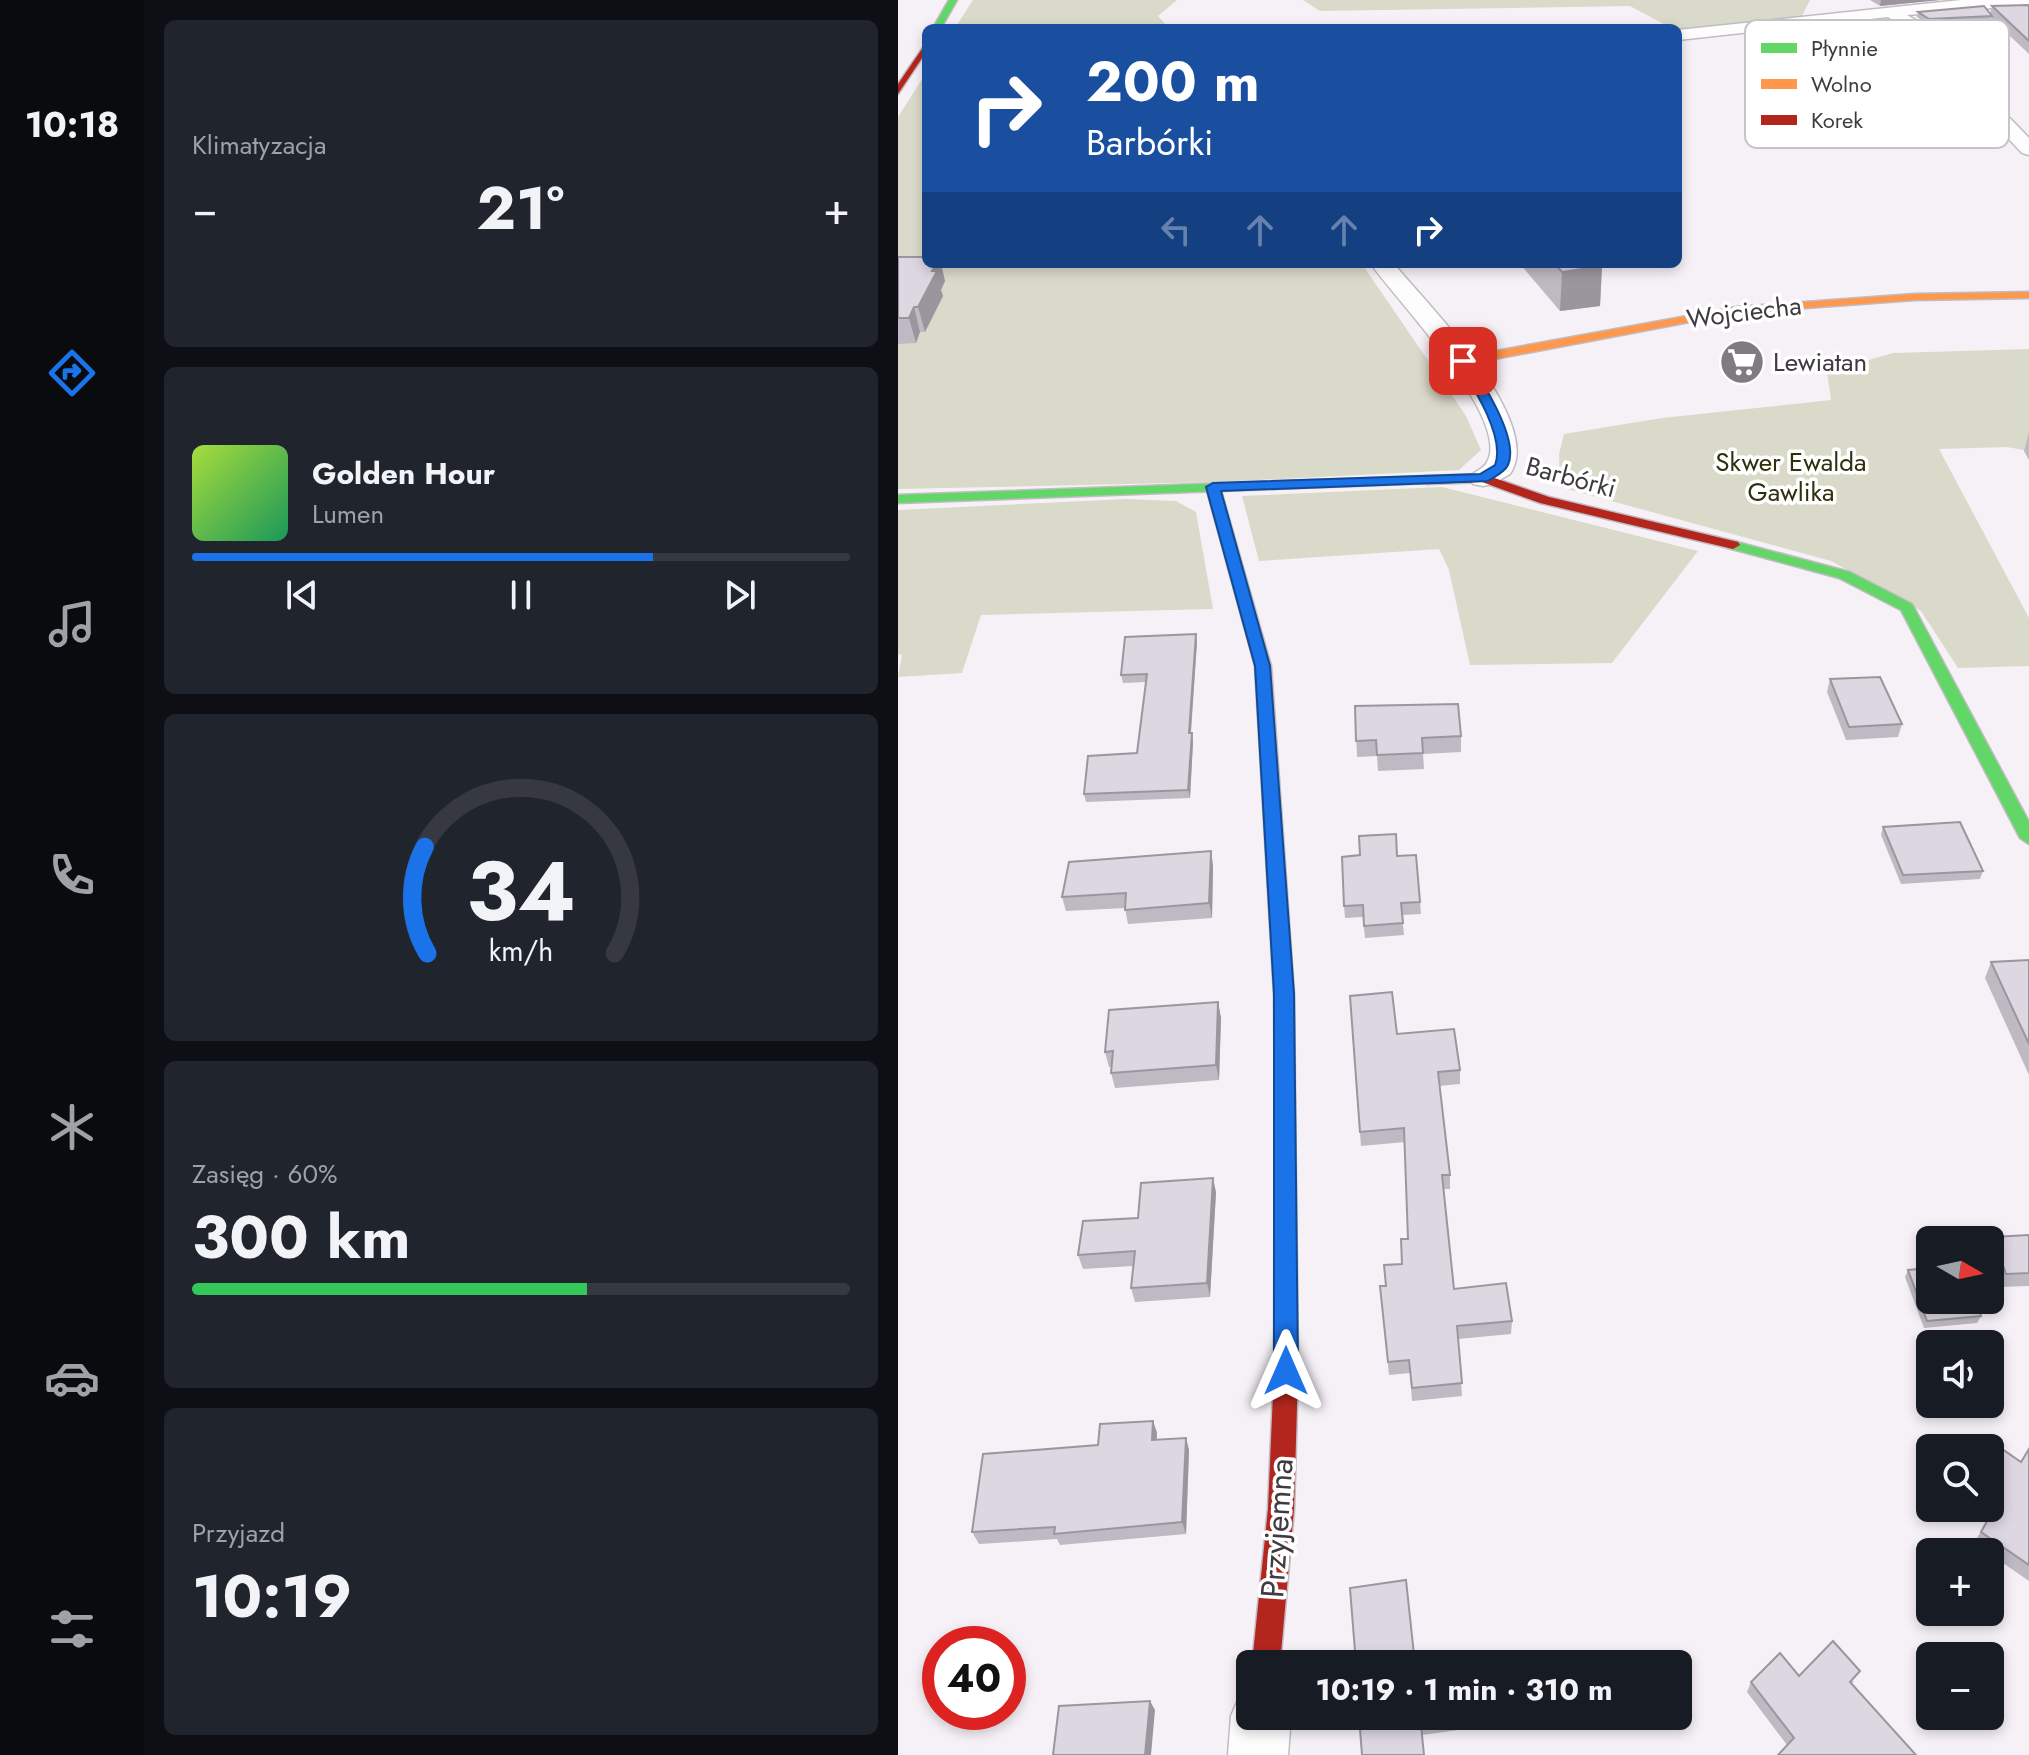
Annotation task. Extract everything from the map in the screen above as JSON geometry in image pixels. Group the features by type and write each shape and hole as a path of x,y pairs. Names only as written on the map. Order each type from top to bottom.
{"street":[{"path":"939,24 953,0"},
{"path":"1830,20 2029,0"},
{"path":"1891,12 1904,20"},
{"path":"1682,35 1745,30"},
{"path":"898,91 922,52"},
{"path":"2009,128 2029,149"},
{"path":"1385,268 1463,361 1487,400 1504,446 1500,468 1483,478"},
{"name":"Wojciecha","path":"1463,361 1737,310 1915,297 2029,295"},
{"name":"Barbórki","path":"898,499 1483,478 1545,500 1841,571 1879,588 1907,607 2029,838"},
{"name":"Przyjemna","path":"1213,487 1263,666 1284,994 1286,1371 1281,1509 1267,1650"},
{"path":"1258,1755 1260,1730"}],"green space":[{"path":"973,0 1177,0 1158,16 1165,24 958,24"},
{"path":"1303,0 1810,0 1801,18 1745,20 1745,24 1682,31 1682,24 1664,24 1630,6 1320,11"},
{"path":"922,79 922,268 1365,268 1466,416 1481,450 1459,470 1219,482 898,489 898,117"},
{"name":"Skwer Ewalda Gawlika","path":"2029,349 2029,451 2007,447 1939,449 2029,618 2029,666 1958,668 1921,611 1831,561 1560,487 1559,454 1564,434 1662,418 1831,400 1827,372 1893,353"},
{"path":"1442,487 1698,551 1612,663 1470,665 1449,570 1439,549 1259,561 1242,496"},
{"path":"1126,499 1176,501 1196,512 1213,609 981,615 962,673 898,677 902,655 898,654 898,510"}],"building":[{"path":"2029,5 2029,41 2009,20 1992,6"},
{"path":"1984,6 1992,16 1929,19 1918,12"},
{"path":"898,257 922,257 922,268 937,271 909,318 898,318"},
{"path":"1558,268 1589,268 1562,272"},
{"path":"1196,634 1188,790 1084,794 1088,756 1137,753 1147,674 1121,675 1125,637"},
{"path":"1880,677 1902,724 1849,727 1830,679"},
{"path":"1458,704 1461,736 1422,738 1423,753 1377,755 1376,740 1356,741 1355,706"},
{"path":"1960,822 1983,871 1903,875 1883,827"},
{"path":"1396,834 1397,856 1416,855 1420,902 1401,903 1403,923 1364,926 1363,905 1344,906 1342,857 1360,855 1359,836"},
{"path":"1211,851 1209,903 1125,910 1126,893 1062,897 1069,862"},
{"path":"2029,960 2029,1044 1991,962"},
{"path":"1392,992 1397,1034 1454,1029 1460,1070 1438,1072 1450,1175 1442,1175 1454,1289 1506,1283 1512,1321 1457,1326 1462,1383 1412,1388 1409,1360 1388,1362 1380,1286 1386,1286 1384,1265 1402,1264 1401,1239 1408,1239 1404,1128 1360,1132 1350,996"},
{"path":"1218,1002 1216,1065 1111,1073 1113,1051 1105,1052 1109,1010"},
{"path":"1213,1178 1207,1283 1131,1288 1135,1251 1078,1255 1083,1221 1138,1218 1141,1183"},
{"path":"2029,1235 2029,1273 2006,1274 2004,1236"},
{"path":"1916,1269 1916,1291 1908,1270"},
{"path":"1924,1314 1981,1316 1927,1321"},
{"path":"1153,1421 1152,1440 1186,1438 1182,1522 1054,1534 1055,1527 972,1532 983,1454 1098,1445 1100,1424"},
{"path":"2029,1449 2029,1565 2004,1548 2004,1538 1990,1538 1981,1532 1987,1522 2004,1522 2004,1450 2021,1462"},
{"path":"1406,1580 1414,1650 1355,1650 1350,1588"},
{"path":"1833,1641 1860,1671 1850,1682 1916,1755 1778,1755 1794,1738 1751,1682 1780,1653 1799,1676"},
{"path":"1150,1701 1145,1755 1053,1755 1059,1706"},
{"path":"1360,1730 1422,1730 1424,1755 1362,1755"}],"traffic: fast":[{"path":"939,24 953,0"},
{"path":"898,499 1427,480"},
{"path":"1733,545 1844,575 1907,607 2029,838"}],"traffic: slow":[{"path":"1463,361 1737,310 1915,297 2029,295"},
{"path":"1213,487 1263,666 1284,994 1285,1103"}],"traffic: jam":[{"path":"898,91 922,52"},
{"path":"1427,480 1483,478 1545,500 1733,545"},
{"path":"1267,1650 1281,1509 1286,1371 1285,1103"}],"place":[{"name":"Lewiatan","path":"1742,362"}],"route":[{"path":"1286,1371 1284,994 1263,666 1213,487 1483,478 1500,468 1504,446 1487,400 1463,361"}]}
